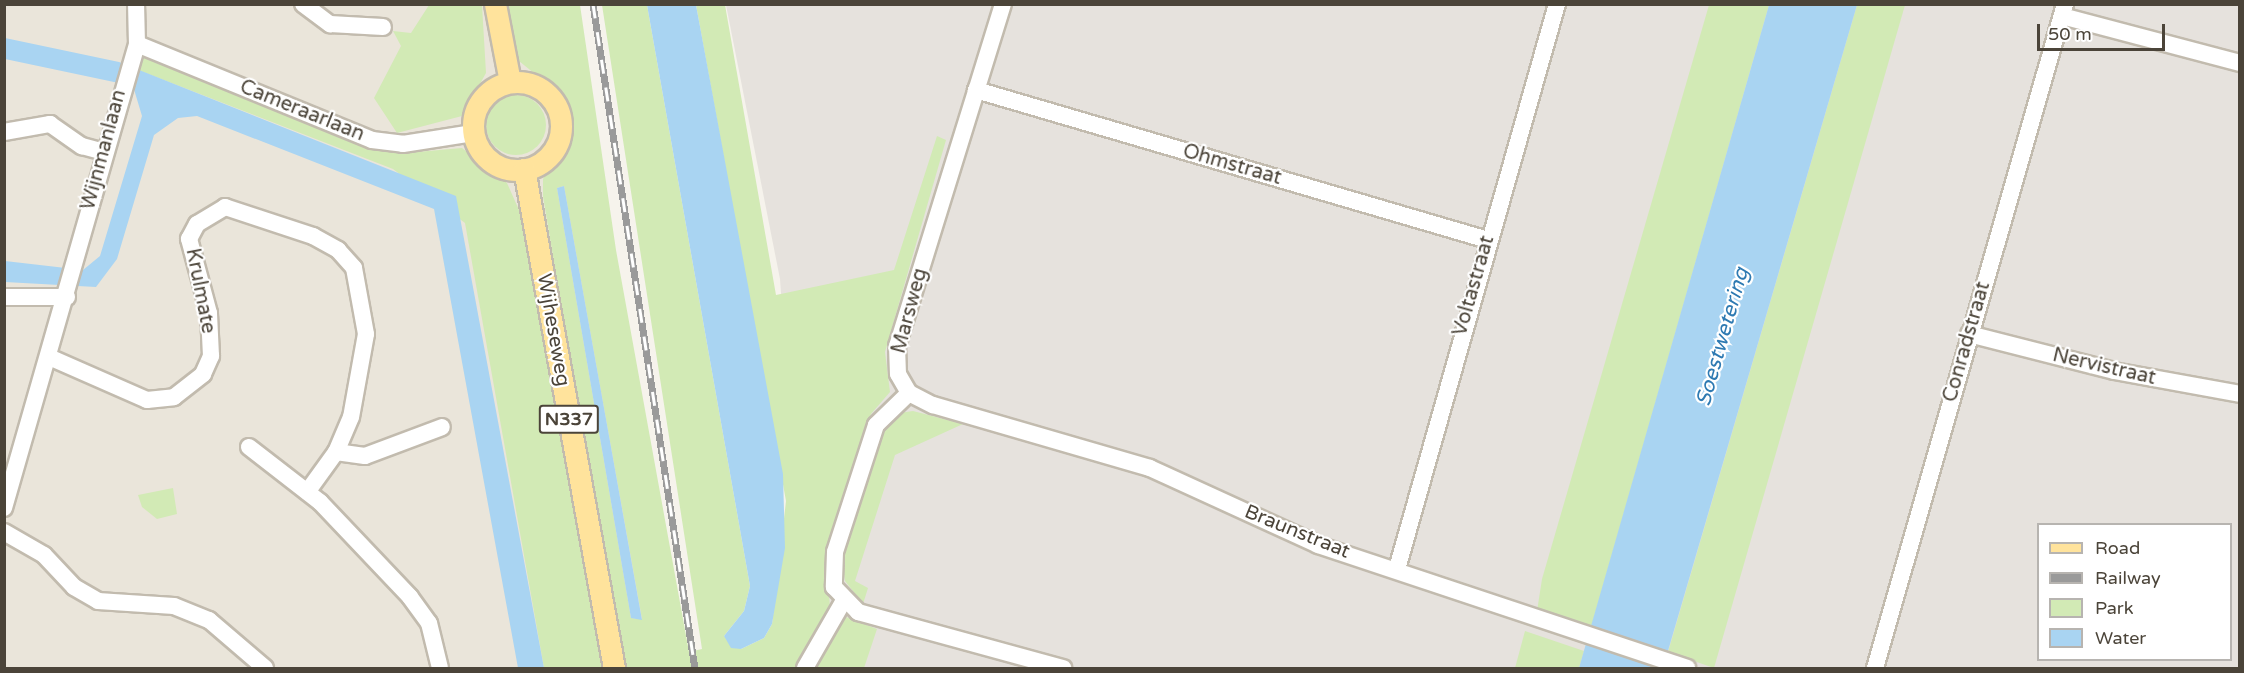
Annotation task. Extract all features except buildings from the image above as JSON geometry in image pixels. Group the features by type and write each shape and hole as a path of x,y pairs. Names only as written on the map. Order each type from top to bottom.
{"main road":[{"path":"495,4 510,82"},
{"path":"510,82 539,88 559,119 550,154 524,169 491,162 473,133 481,100 510,82"},
{"name":"Wijheseweg","path":"524,169 614,669"}],"street":[{"name":"Wijnmanlaan","path":"4,508 67,294 121,86 137,44 136,4"},
{"path":"303,4 330,24 383,27"},
{"name":"Marsweg","path":"909,393 898,374 897,346 1003,4"},
{"name":"Voltastraat","path":"1396,569 1557,4"},
{"path":"2063,10 2240,63"},
{"name":"Conradstraat","path":"1875,669 2063,10"},
{"name":"Cameraarlaan","path":"137,44 372,140 403,144 473,133"},
{"name":"Ohmstraat","path":"976,90 1488,240"},
{"path":"4,132 50,123 82,146 104,152"},
{"name":"Krulmate","path":"48,357 147,400 174,397 203,374 211,356 209,314 189,239 197,224 225,207 284,222 338,250 354,268 362,299 366,334 351,417 336,452 308,492"},
{"path":"4,297 67,294"},
{"name":"Nervistraat","path":"1969,334 2114,371 2240,394"},
{"path":"909,393 876,425 836,552 832,578 843,602 858,612 1063,669"},
{"name":"Braunstraat","path":"909,393 933,405 1150,468 1318,545 1396,569 1685,668"},
{"path":"336,452 366,456 442,427"},
{"path":"249,447 308,492 410,597 429,623 440,669"},
{"path":"4,532 44,555 74,587 98,601 174,606 200,617 247,648 265,669"},
{"path":"805,669 843,602"}],"shaded area":[{"path":"4,5 570,5 663,668 5,667"},
{"path":"726,5 2239,5 2239,668 808,668 780,279"}],"green space":[{"path":"429,5 482,5 486,73 462,116 397,133 374,98 401,46 393,31 411,33"},
{"path":"505,5 580,5 616,250 689,652 702,649 602,5 647,5 750,586 744,611 724,636 741,649 764,638 772,624 786,501 696,5 725,5 776,295 894,270 937,136 946,140 885,352 890,392 871,414 826,559 830,607 801,668 621,668 543,196 543,179 564,146 568,125 564,104 551,87 519,61","holes":["564,186 642,619 631,618 557,188"]},
{"path":"1709,5 1769,5 1591,628 1537,611 1542,579"},
{"path":"1857,5 1905,5 1714,668 1668,652"},
{"path":"142,55 369,147 406,153 462,148 507,183 523,219 603,668 544,668 465,223 393,169 138,70"},
{"path":"516,95 533,100 541,108 546,125 541,142 533,150 516,155 499,150 491,142 486,125 491,108 499,100"},
{"path":"913,411 963,424 895,455 855,581 868,588 863,604 845,581 842,561 883,430 899,413"},
{"path":"173,488 177,514 157,519 142,507 138,495"},
{"path":"841,615 877,629 864,668 813,668"},
{"path":"1525,631 1584,651 1579,668 1515,668"}],"water":[{"path":"647,5 696,5 783,474 785,548 772,624 764,638 741,649 731,648 724,636 744,611 750,586"},
{"name":"Soestwetering","path":"1769,5 1857,5 1663,668 1579,668"},
{"path":"5,38 119,62 456,196 544,668 518,668 434,209 197,116 178,118 154,135 117,259 96,287 5,282 5,261 83,270 100,256 142,116 133,86 5,59"},
{"path":"564,186 642,620 631,618 557,188"}],"railway":[{"path":"593,4 695,668"}]}
